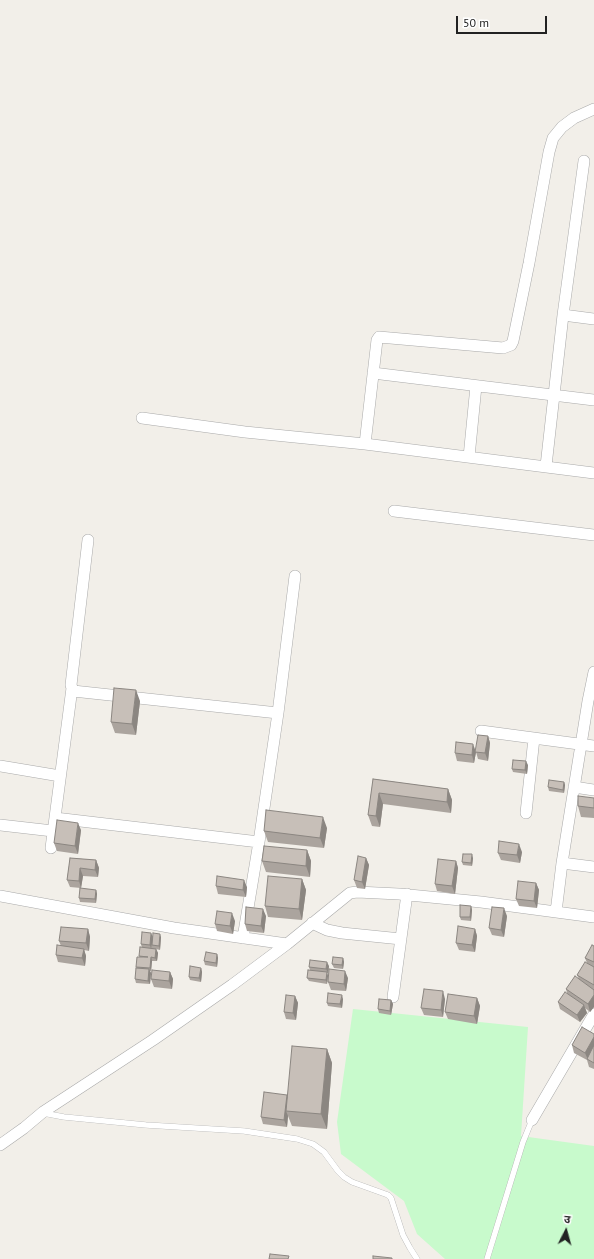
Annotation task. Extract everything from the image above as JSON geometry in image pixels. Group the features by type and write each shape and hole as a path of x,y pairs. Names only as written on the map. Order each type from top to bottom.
{"street":[{"path":"365,444 377,340 379,337 503,348 511,345 529,263 549,152 553,138 574,118 594,109"},
{"path":"546,466 563,315 584,161"},
{"path":"563,315 594,319"},
{"path":"373,373 594,400"},
{"path":"469,456 476,386"},
{"path":"142,418 245,432 469,456 594,473"},
{"path":"394,511 594,535"},
{"path":"51,848 72,688 88,540"},
{"path":"243,938 278,713 295,576"},
{"path":"556,912 574,787 594,672"},
{"path":"72,688 76,692 278,713"},
{"path":"481,732 594,746"},
{"path":"526,813 534,738"},
{"path":"0,766 60,776"},
{"path":"574,787 594,790"},
{"path":"55,818 259,842"},
{"path":"0,825 53,831"},
{"path":"562,863 594,867"},
{"path":"0,1145 43,1112 159,1036 232,985 287,944 350,893 407,894 594,917"},
{"path":"394,997 407,894"},
{"path":"0,896 174,928 287,944"},
{"path":"312,923 327,930 342,933 401,939"},
{"path":"532,1120 591,1026 594,1014"}],"lane":[{"path":"43,1112 64,1117 138,1124 244,1131 297,1139 313,1144 324,1152 344,1177 352,1182 388,1195 391,1198 406,1242 417,1259"},
{"path":"487,1259 523,1142 532,1120"}],"green space":[{"path":"353,1009 528,1027 521,1136 594,1146 594,1259 445,1259 417,1234 404,1201 341,1154 337,1122"}],"building":[{"path":"114,688 136,690 132,724 111,722"},
{"path":"478,735 488,736 485,753 475,752"},
{"path":"456,742 473,744 472,755 455,753"},
{"path":"513,760 526,761 525,770 512,769"},
{"path":"373,779 448,789 447,802 379,793 376,816 368,815"},
{"path":"549,780 564,782 563,790 548,787"},
{"path":"578,796 594,798 594,808 578,806"},
{"path":"266,810 323,817 320,838 264,831"},
{"path":"57,820 78,823 75,846 54,843"},
{"path":"499,841 519,844 517,855 498,853"},
{"path":"264,846 307,850 306,866 262,861"},
{"path":"463,854 472,854 471,863 462,862"},
{"path":"358,856 366,858 362,882 354,880"},
{"path":"70,858 96,860 95,870 80,868 79,881 67,880"},
{"path":"438,859 456,861 452,886 435,884"},
{"path":"217,876 244,880 243,890 216,886"},
{"path":"268,876 302,879 299,909 265,906"},
{"path":"518,881 536,883 534,901 516,899"},
{"path":"80,888 96,890 95,899 79,898"},
{"path":"460,905 471,906 470,917 460,917"},
{"path":"246,907 263,909 261,926 245,924"},
{"path":"492,907 504,908 501,930 489,928"},
{"path":"217,911 232,913 230,926 215,924"},
{"path":"458,926 475,929 472,945 456,943"},
{"path":"61,927 88,929 86,943 59,941"},
{"path":"142,932 151,933 150,945 141,944"},
{"path":"153,933 160,934 159,946 152,945"},
{"path":"57,945 84,949 82,958 56,955"},
{"path":"592,945 594,946 594,962 585,958"},
{"path":"140,947 156,949 155,958 151,957 150,968 136,967 137,957 148,957 139,956"},
{"path":"206,952 217,954 216,963 204,961"},
{"path":"333,957 343,958 342,965 332,964"},
{"path":"310,960 327,962 326,969 309,967"},
{"path":"585,962 594,967 594,985 577,975"},
{"path":"190,966 201,968 199,978 189,977"},
{"path":"136,968 149,969 148,981 135,979"},
{"path":"329,969 345,971 344,984 328,982"},
{"path":"152,970 170,972 169,981 151,979"},
{"path":"308,970 327,972 326,980 307,978"},
{"path":"575,976 594,990 594,995 588,1004 566,989"},
{"path":"424,989 443,991 441,1010 421,1008"},
{"path":"565,992 584,1005 577,1015 558,1002"},
{"path":"328,993 342,995 340,1004 327,1003"},
{"path":"448,994 477,998 474,1016 445,1012"},
{"path":"286,995 295,996 293,1013 284,1012"},
{"path":"379,999 391,1000 390,1011 378,1009"},
{"path":"582,1027 594,1034 594,1037 585,1053 572,1045"},
{"path":"594,1045 594,1063 587,1059"},
{"path":"292,1046 327,1049 321,1114 286,1111"},
{"path":"264,1092 287,1095 284,1120 261,1117"},
{"path":"270,1254 289,1256 288,1259 269,1259"},
{"path":"373,1256 392,1258 392,1259 373,1259"}]}
